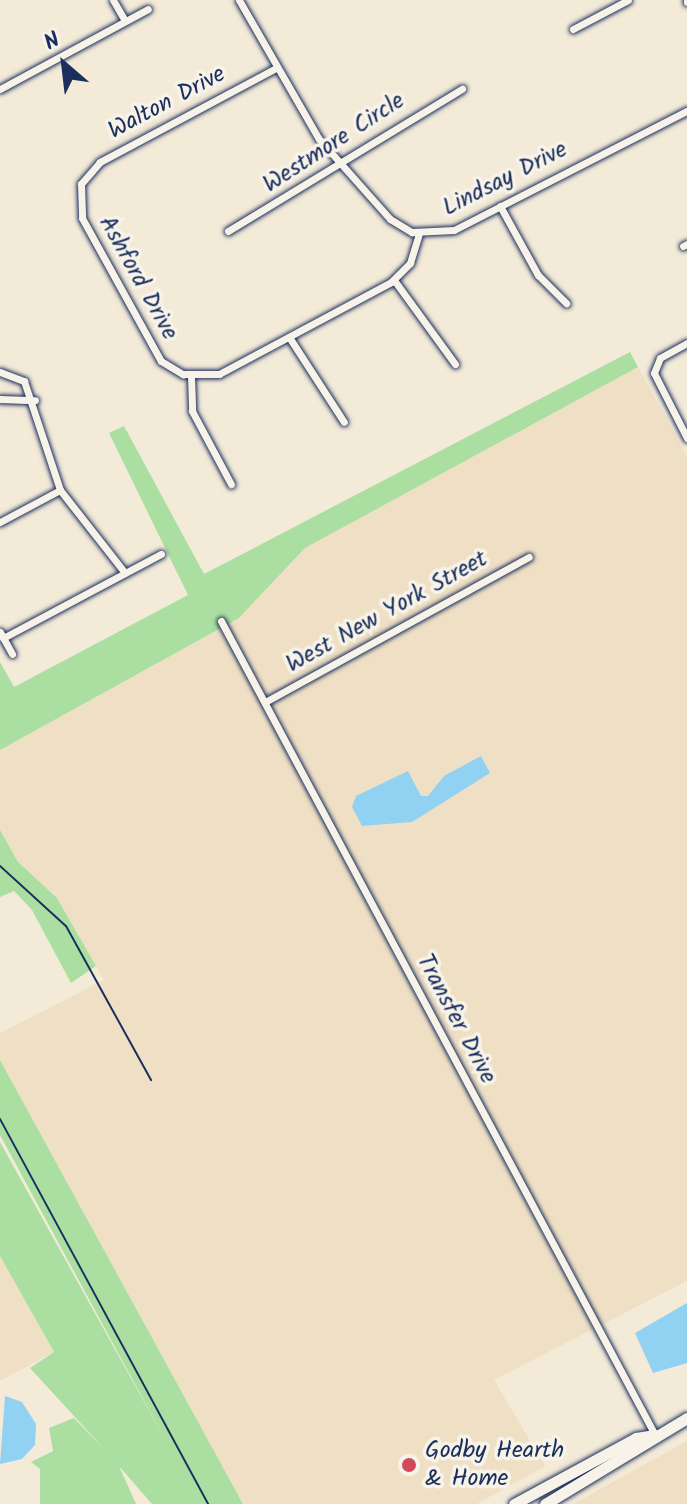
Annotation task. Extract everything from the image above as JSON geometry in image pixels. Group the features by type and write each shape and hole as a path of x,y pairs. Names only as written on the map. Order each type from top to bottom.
{"main road":[{"path":"514,1504 636,1438 655,1435 687,1418"},
{"path":"545,1504 643,1450 655,1435"}],"street":[{"path":"113,0 125,21"},
{"path":"239,0 276,68 341,164 390,219 419,234"},
{"path":"573,29 628,0"},
{"path":"0,89 148,9"},
{"name":"Walton Drive","path":"83,180 100,162 276,68"},
{"name":"Westmore Circle","path":"228,231 341,164 383,130 462,89"},
{"name":"Lindsay Drive","path":"191,376 219,374 394,280 410,263 419,234 454,230 687,111"},
{"name":"Ashford Drive","path":"83,180 82,218 152,349 191,376"},
{"path":"500,206 538,275 566,303"},
{"path":"394,280 455,364"},
{"path":"289,337 344,422"},
{"path":"687,343 660,358 654,376 687,438"},
{"path":"0,372 24,381 35,400 60,490 125,573"},
{"path":"191,376 192,411 231,484"},
{"path":"0,399 35,400"},
{"path":"0,522 60,490"},
{"path":"12,654 2,635 161,554"},
{"name":"West New York Street","path":"265,702 529,557"},
{"name":"Transfer Drive","path":"221,621 655,1435"}],"shaded area":[{"path":"638,367 687,456 687,1281 494,1380 545,1466 477,1504 243,1504 0,1060 0,1033 104,980 57,898 18,862 0,830 0,750 239,618 305,548"},
{"path":"0,1256 54,1352 0,1381"},
{"path":"687,1441 687,1504 573,1504"}],"green space":[{"path":"630,352 638,367 305,548 239,618 0,750 0,662 14,687 188,595 109,433 124,426 204,574"},
{"path":"0,830 18,862 57,898 96,966 71,983 32,910 14,891 0,897"},
{"path":"0,1060 243,1504 152,1504 119,1466 136,1504 40,1504 40,1469 31,1462 53,1451 49,1428 74,1418 107,1452 30,1368 54,1352 0,1256 0,1142 168,1445 0,1135"}],"water":[{"path":"481,756 490,773 412,822 362,826 352,807 356,796 408,771 421,796 428,796 444,776"},
{"path":"687,1303 687,1363 653,1373 635,1333"},
{"path":"5,1396 22,1402 36,1424 35,1445 22,1459 0,1464"}],"railway":[{"path":"0,866 66,926 151,1080"},
{"path":"0,1119 208,1504"}],"place":[{"name":"Godby Hearth & Home","path":"409,1465"}]}
